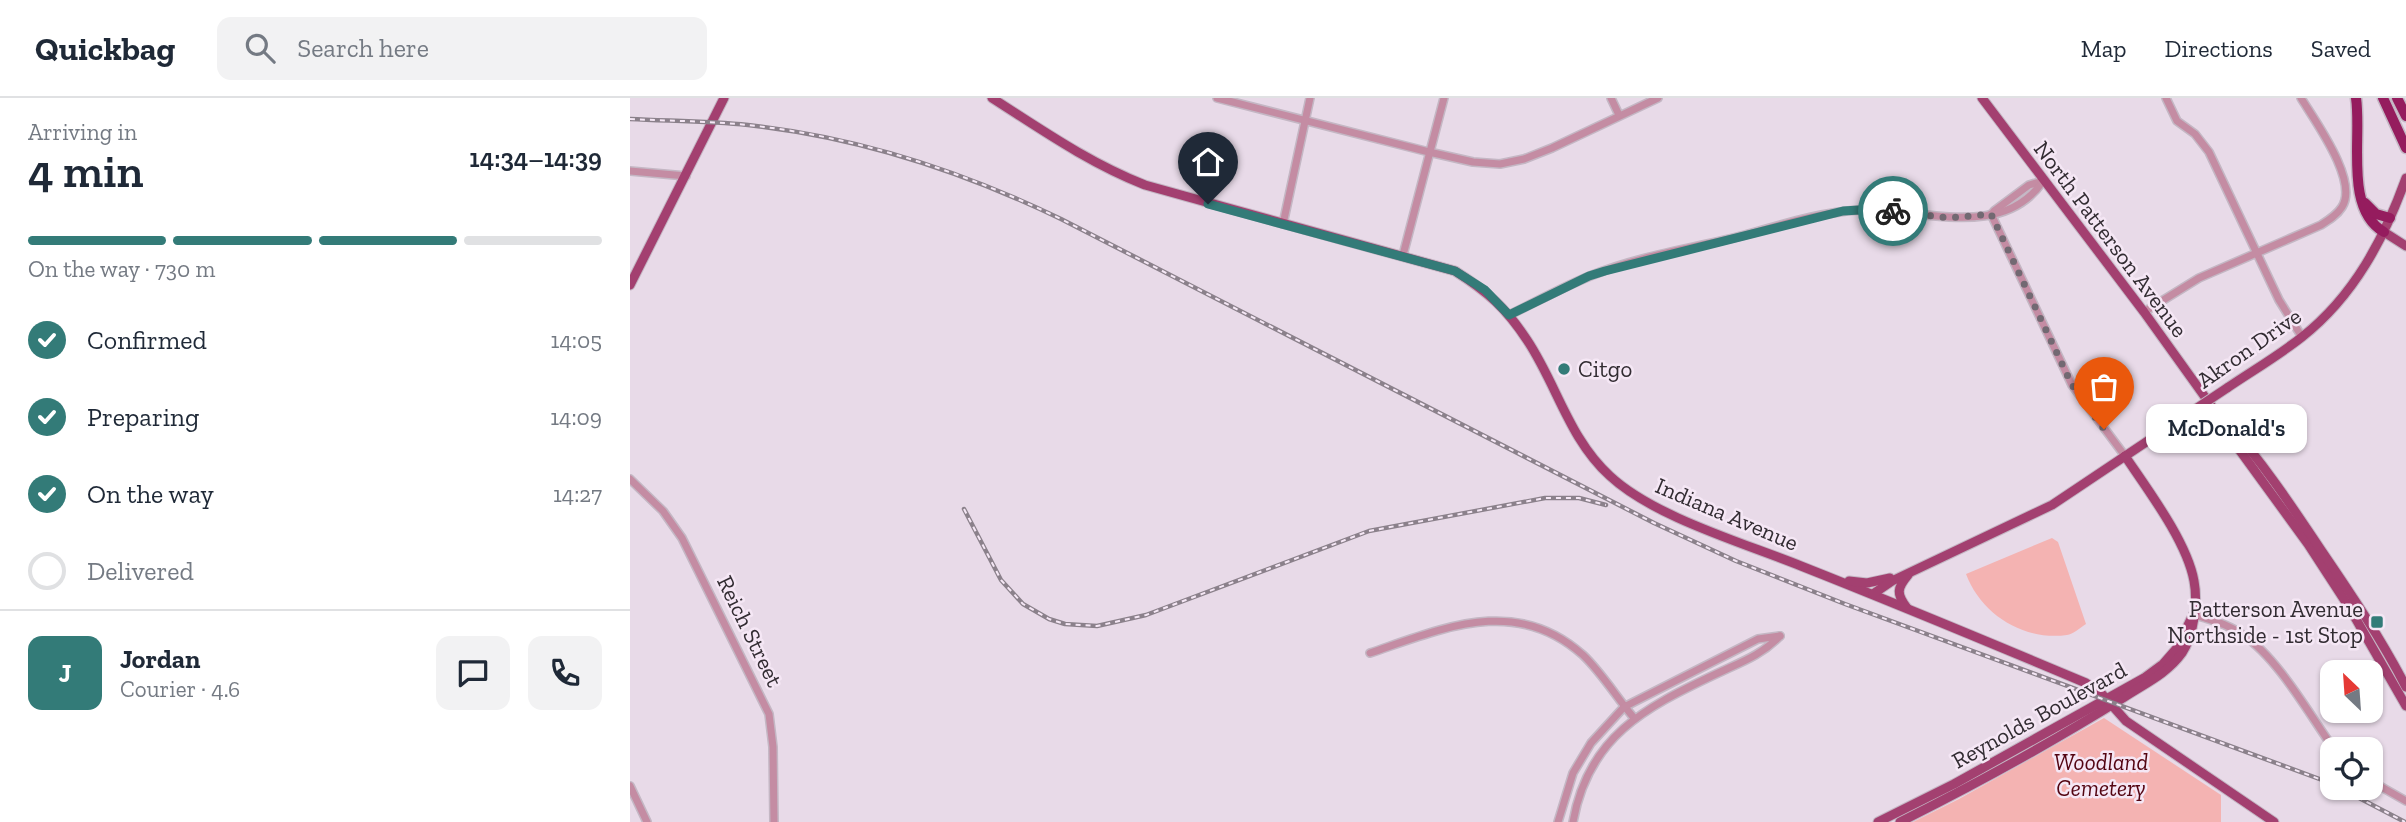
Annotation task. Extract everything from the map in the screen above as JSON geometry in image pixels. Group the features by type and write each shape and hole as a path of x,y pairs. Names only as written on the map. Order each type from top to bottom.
{"highway":[{"path":"2356,98 2360,195 2366,214 2375,227 2384,232"},
{"path":"2382,98 2406,148"},
{"path":"2398,98 2406,116"},
{"path":"2360,195 2371,211 2390,218"}],"main road":[{"path":"630,285 724,98"},
{"name":"Indiana Avenue","path":"992,98 1081,156 1112,172 1208,204 1455,271 1485,290 1509,315 1529,343 1581,442 1610,476 1639,498 1673,515 2086,683 2126,721 2274,822"},
{"name":"North Patterson Avenue","path":"1982,98 2210,404 2233,441 2328,574 2406,706"},
{"name":"Akron Drive","path":"1872,594 1906,574 2052,505 2302,337 2333,309 2352,287 2384,232 2404,182"},
{"path":"2384,232 2406,246"},
{"name":"North Patterson Avenue","path":"2210,404 2240,437 2298,515 2353,597 2406,687"},
{"name":"Reynolds Boulevard","path":"1900,822 1962,790 2168,669 2183,652 2191,632 2194,581 2185,552 2125,456"},
{"path":"1831,578 1867,583 1906,574"},
{"path":"1906,574 1898,592 1908,609"},
{"name":"Reynolds Boulevard","path":"1878,822 2109,703"}],"street":[{"path":"1217,98 1429,152 1491,164 1513,163 1552,148 1658,98"},
{"path":"1283,224 1310,98"},
{"path":"1403,255 1444,98"},
{"path":"1611,98 1619,115"},
{"path":"2166,98 2177,121 2195,135 2209,152 2279,300 2302,337"},
{"path":"2144,312 2199,278 2321,225 2334,216 2346,199 2346,188 2337,160 2301,98"},
{"path":"630,171 686,176"},
{"path":"1509,315 1589,276 1605,271 1843,211 1882,210 1948,218 1991,214 2021,202 2035,193 2043,181"},
{"path":"1991,214 2072,385 2125,456"},
{"name":"Reich Street","path":"630,480 663,511 682,538 769,714 773,747 774,822"},
{"path":"2193,614 2224,624 2260,648 2325,737"},
{"path":"1370,653 1465,623 1498,620 1521,623 1548,631 1585,657 1634,718"},
{"path":"1558,822 1573,773 1591,743 1624,707 1758,639 1780,636 1764,652 1679,691 1634,718 1595,762 1584,785 1573,822"},
{"path":"630,786 646,822"},
{"path":"2383,788 2406,801"}],"green space":[{"path":"2052,538 2058,542 2086,624 2067,635 2035,634 2006,622 1982,601 1966,574"},
{"name":"Woodland Cemetery","path":"2104,718 2221,795 2221,822 1913,822 1959,799"}],"railway":[{"path":"630,119 748,125 829,138 909,158 986,186 1061,219 1654,523 1736,561 1845,604 2320,779"},
{"path":"964,509 1001,580 1023,604 1049,619 1065,624 1097,626 1146,615 1369,531 1545,498 1579,498 1606,505"},
{"path":"2363,800 2405,822"}],"way so far":[{"path":"1893,211 1948,218 1991,214 2072,385 2104,429"}],"place":[{"name":"Citgo","path":"1564,369"},
{"name":"McDonald's","path":"2104,429"},
{"name":"Patterson Avenue Northside - 1st Stop","path":"2377,622"}],"route":[{"path":"1208,204 1455,271 1485,290 1509,315 1589,276 1628,264 1843,211 1893,211"}]}
